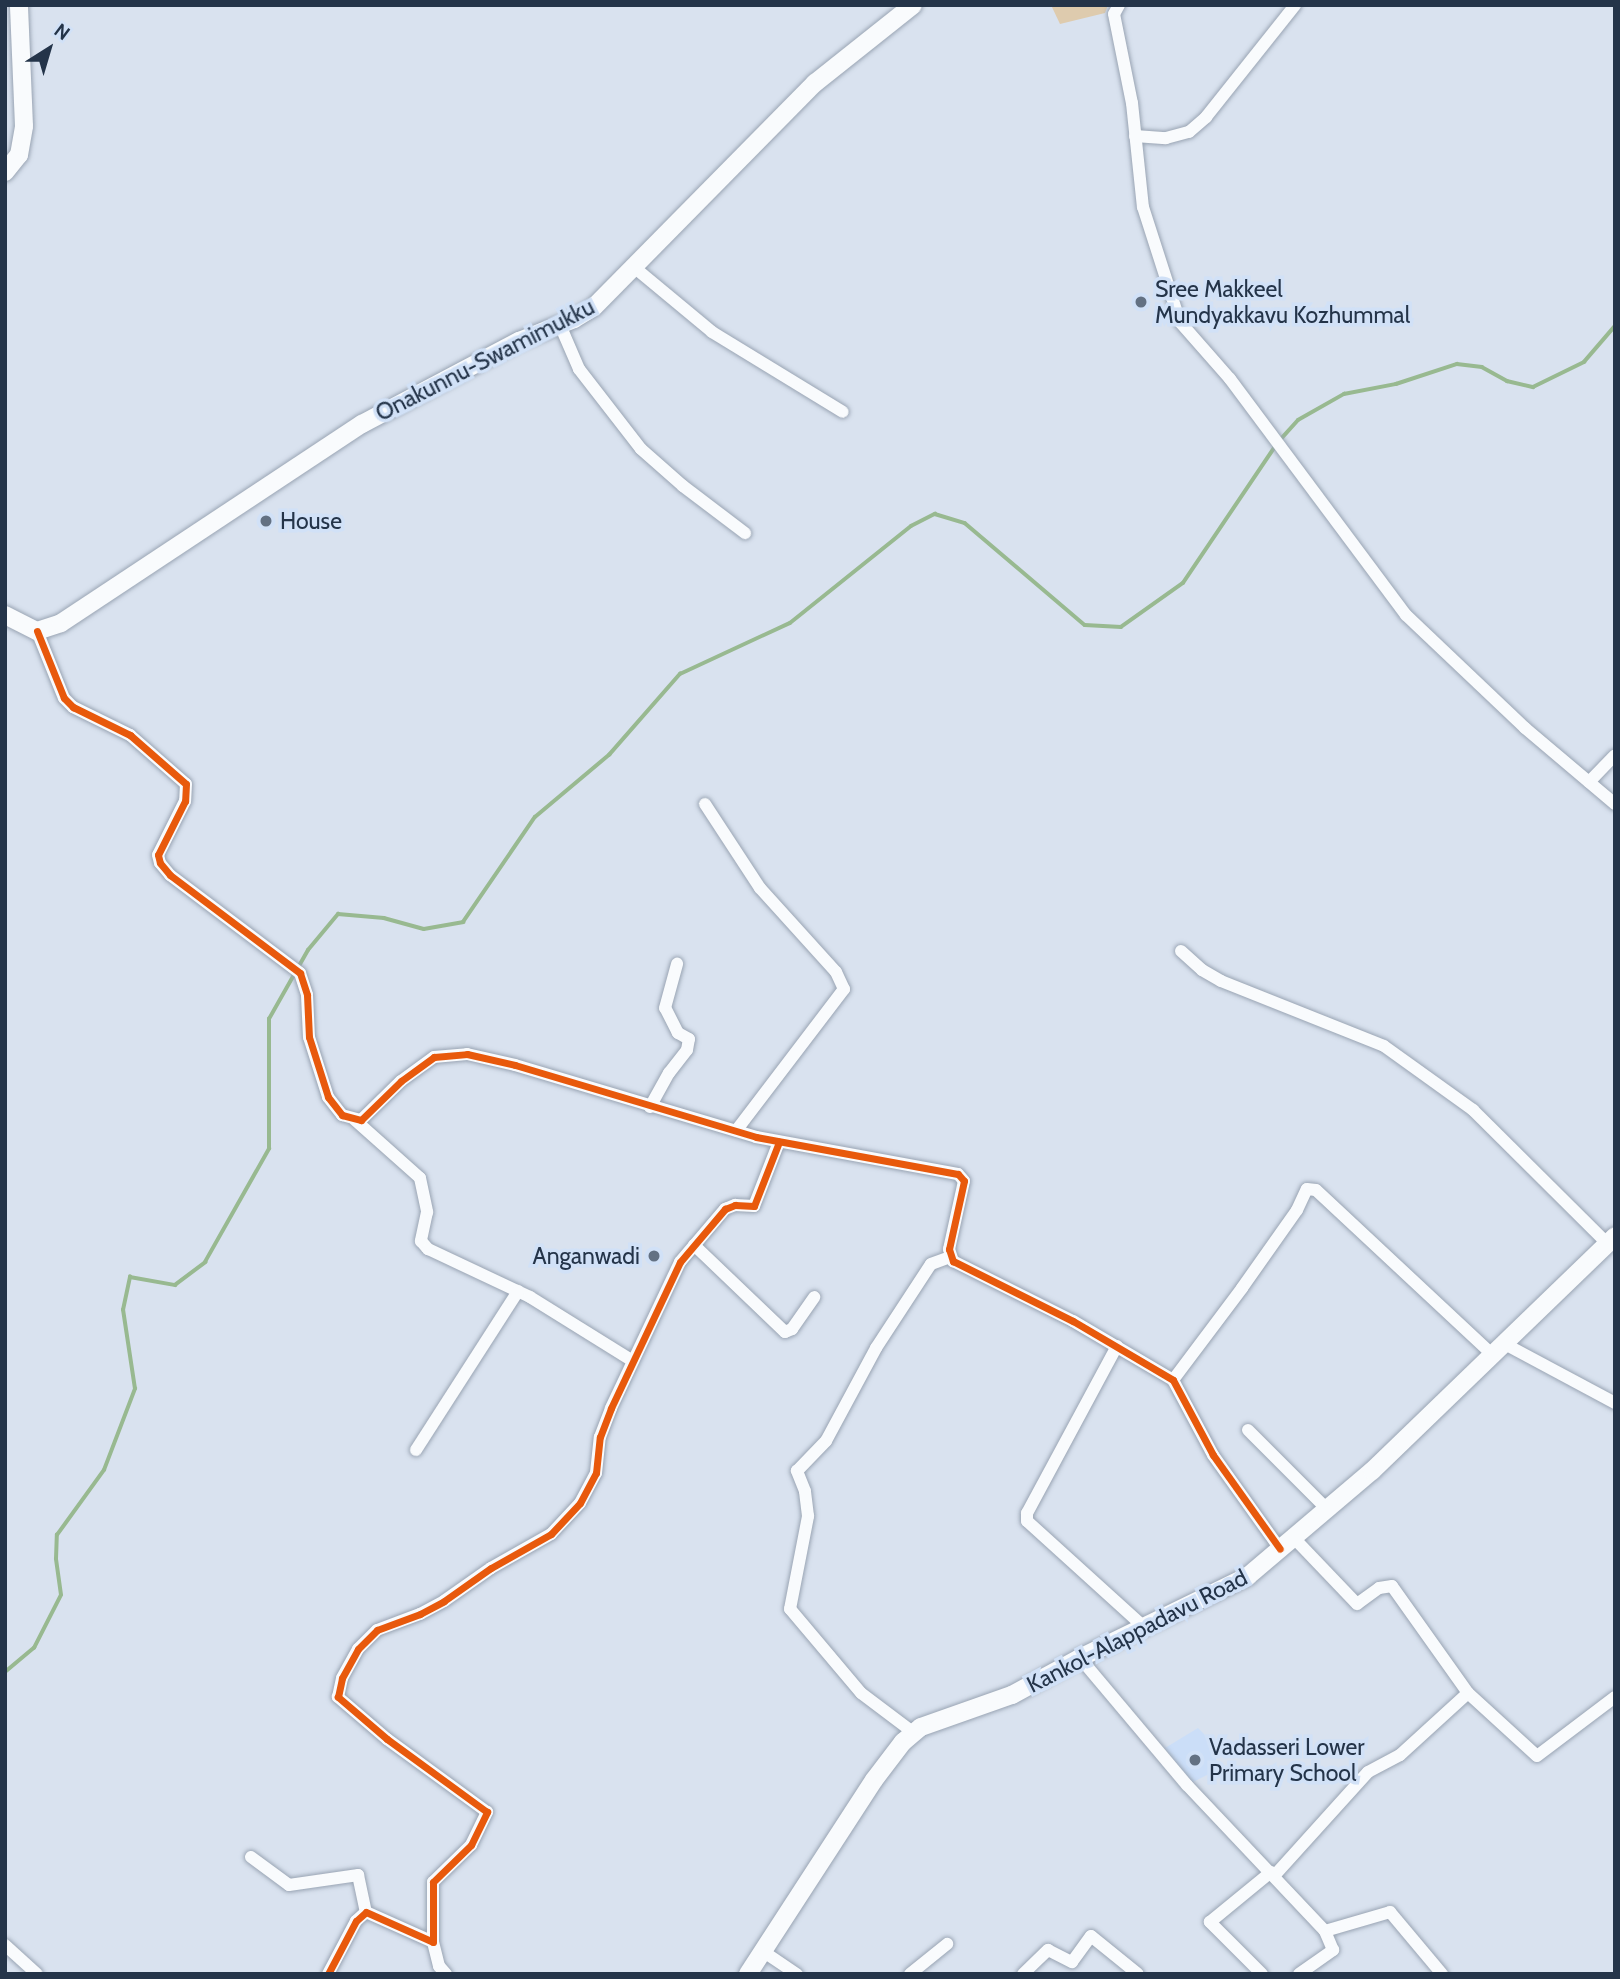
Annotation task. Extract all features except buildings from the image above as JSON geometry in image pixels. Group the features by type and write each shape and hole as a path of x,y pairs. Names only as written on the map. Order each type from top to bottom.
{"main road":[{"path":"5,172 19,155 24,126 19,5"},
{"name":"Onakunnu-Swamimukku","path":"37,631 61,623 96,602 362,424 508,347 594,307 815,83 913,5"},
{"path":"5,615 37,631"},
{"name":"Kankol-Alappadavu Road","path":"748,1974 874,1780 903,1742 914,1733 946,1717 1012,1695 1080,1658 1248,1576 1328,1510 1611,1239"}],"street":[{"path":"1119,5 1114,14 1135,136 1143,207 1181,322 1230,379 1405,615 1525,728 1615,804"},
{"path":"1135,136 1166,138 1189,132 1206,117 1295,5"},
{"path":"635,268 712,332 843,412"},
{"path":"560,325 579,369 641,449 683,486 745,533"},
{"path":"37,631 64,698 73,707 130,735 186,784 186,801 158,855 164,870 296,970 307,995 309,1037 328,1097 342,1115 361,1121 401,1081 434,1057 467,1054 515,1065 650,1107 779,1142 958,1174 964,1181 950,1257"},
{"path":"1589,782 1615,755"},
{"path":"705,804 760,888 836,972 844,989 736,1131"},
{"path":"1181,951 1202,970 1221,981 1384,1046 1473,1110 1611,1239"},
{"path":"650,1107 687,1050 689,1039 678,1033 665,1007 677,964"},
{"path":"355,1120 420,1178 427,1212 421,1241 428,1249 518,1291 633,1361"},
{"path":"446,1974 439,1966 433,1942 433,1882 471,1845 487,1812 397,1747 338,1697 342,1678 358,1649 377,1630 444,1601 491,1567 551,1534 580,1503 596,1473 600,1437 608,1415 680,1262 725,1209 735,1205 754,1206 779,1142"},
{"path":"1172,1380 1242,1288 1297,1210 1307,1189 1316,1190 1499,1349 1615,1402"},
{"path":"694,1245 785,1332 792,1329 814,1297"},
{"path":"950,1257 1117,1346 1172,1380 1213,1455 1287,1544 1357,1604 1379,1588 1392,1586 1468,1693 1537,1756 1615,1697"},
{"path":"914,1733 861,1693 790,1609 808,1516 805,1491 797,1471 826,1441 876,1348 931,1264 950,1257"},
{"path":"416,1450 518,1291"},
{"path":"1117,1346 1027,1513 1027,1521 1145,1628"},
{"path":"1248,1430 1328,1510"},
{"path":"1080,1658 1187,1785 1325,1931 1333,1951 1299,1974"},
{"path":"1262,1974 1210,1923 1273,1874 1368,1772 1400,1755 1468,1693"},
{"path":"251,1857 289,1885 358,1875 366,1912"},
{"path":"366,1912 433,1942"},
{"path":"328,1974 356,1922 366,1912"},
{"path":"1325,1931 1390,1912 1442,1974"},
{"path":"1023,1974 1048,1951 1072,1962 1091,1936 1138,1974"},
{"path":"910,1974 947,1944"},
{"path":"5,1945 37,1974"},
{"path":"764,1952 797,1974"}],"shaded area":[{"path":"1051,5 1108,5 1105,13 1060,24"},
{"name":"Vadasseri Lower Primary School","path":"1198,1728 1217,1747 1215,1771 1191,1783 1165,1748"}],"waterway":[{"path":"1281,439 1298,420 1344,394 1396,384 1457,364 1482,367 1507,381 1533,387 1584,362 1615,326"},
{"path":"5,1672 34,1648 61,1595 56,1559 57,1535 104,1470 135,1389 123,1310 130,1277 175,1285 205,1262 269,1149 269,1019 308,950 338,914 384,918 424,929 463,922 535,817 609,755 680,674 790,623 911,526 935,514 965,523 1085,625 1121,627 1183,583 1276,445"}],"cycle path":[{"path":"37,631 64,698 73,707 130,735 186,784 185,801 158,855 160,863 170,875 300,973 307,995 309,1037 328,1097 342,1115 361,1120 401,1081 434,1057 467,1054 515,1065 756,1137 958,1174 964,1181 949,1249 953,1261 1073,1321 1173,1380 1213,1455 1280,1549"},
{"path":"328,1974 356,1921 366,1912 433,1942 433,1882 471,1845 487,1812 387,1739 338,1697 342,1678 358,1649 377,1630 420,1614 444,1601 491,1568 551,1534 580,1503 596,1473 600,1437 611,1408 680,1262 725,1209 735,1205 754,1206 779,1142"}],"place":[{"name":"Sree Makkeel Mundyakkavu Kozhummal","path":"1141,302"},
{"name":"House","path":"266,521"},
{"name":"Anganwadi","path":"654,1256"},
{"name":"Vadasseri Lower Primary School","path":"1195,1760"}]}
